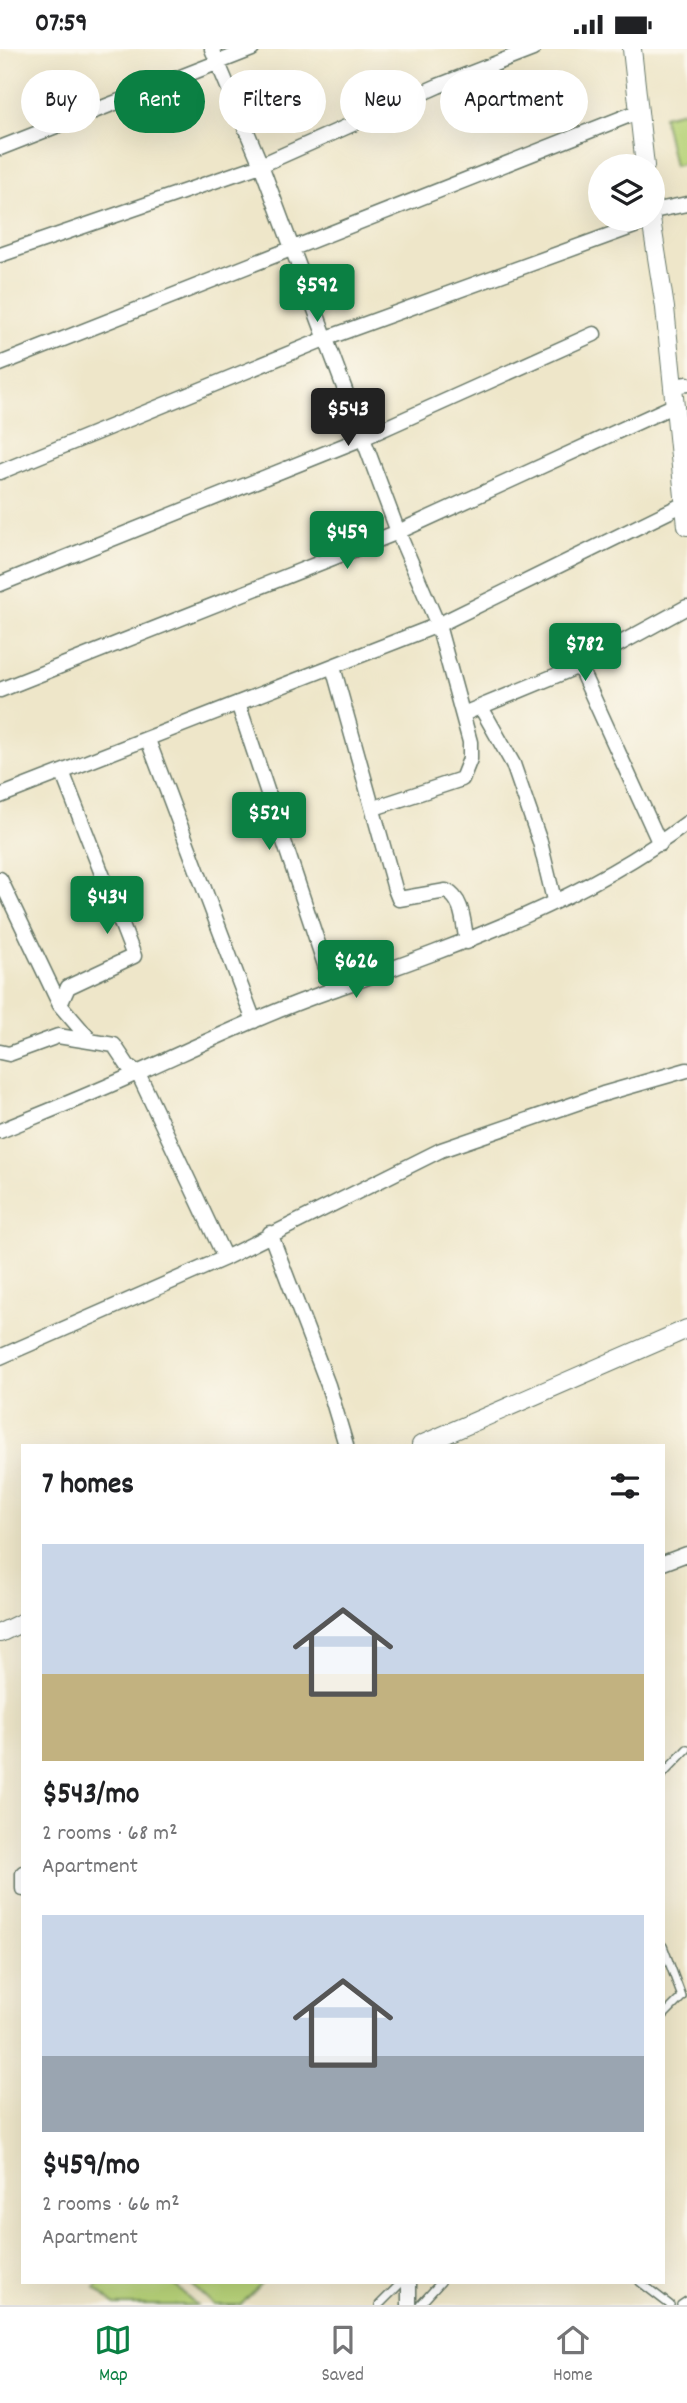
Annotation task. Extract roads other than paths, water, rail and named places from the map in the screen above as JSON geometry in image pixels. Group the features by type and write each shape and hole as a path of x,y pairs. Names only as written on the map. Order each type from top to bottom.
{"street":[{"path":"0,148 215,56 252,49"},
{"path":"0,255 261,165 438,86 533,49"},
{"path":"632,49 644,154"},
{"path":"215,56 261,165 398,532 438,625 470,742 470,759 462,779 374,808"},
{"path":"0,365 640,111"},
{"path":"665,212 687,204"},
{"path":"0,472 327,338 614,231"},
{"path":"654,231 680,385 675,405 687,526"},
{"path":"0,584 363,438 594,334"},
{"path":"0,690 398,532 675,405"},
{"path":"0,796 438,625 684,504"},
{"path":"463,714 482,709 579,666 687,607"},
{"path":"579,666 660,844"},
{"path":"333,667 400,899 446,891 452,894 459,903 467,942"},
{"path":"238,703 333,989"},
{"path":"482,709 513,765 540,842 554,899"},
{"path":"148,740 254,1021"},
{"path":"60,1005 68,987 134,956 63,773"},
{"path":"0,1131 138,1073 195,1045 333,989 467,942 660,844 687,823"},
{"path":"0,879 60,1005 90,1041"},
{"path":"0,1052 9,1054 58,1036 114,1045 128,1066 138,1073 225,1258"},
{"path":"0,1357 225,1258 270,1233 441,1150 603,1094 687,1070"},
{"path":"270,1233 328,1385 346,1444"},
{"path":"423,1444 687,1329"},
{"path":"665,1562 687,1554"},
{"path":"0,1633 21,1623"},
{"path":"409,2284 409,2305"}],"lane":[{"path":"665,1772 687,1749"},
{"path":"665,1951 682,1997"},
{"path":"665,2014 682,1997 687,1986"},
{"path":"379,2305 400,2284"},
{"path":"420,2305 439,2284"},
{"path":"643,2284 670,2305"},
{"path":"681,2305 687,2301"}]}
